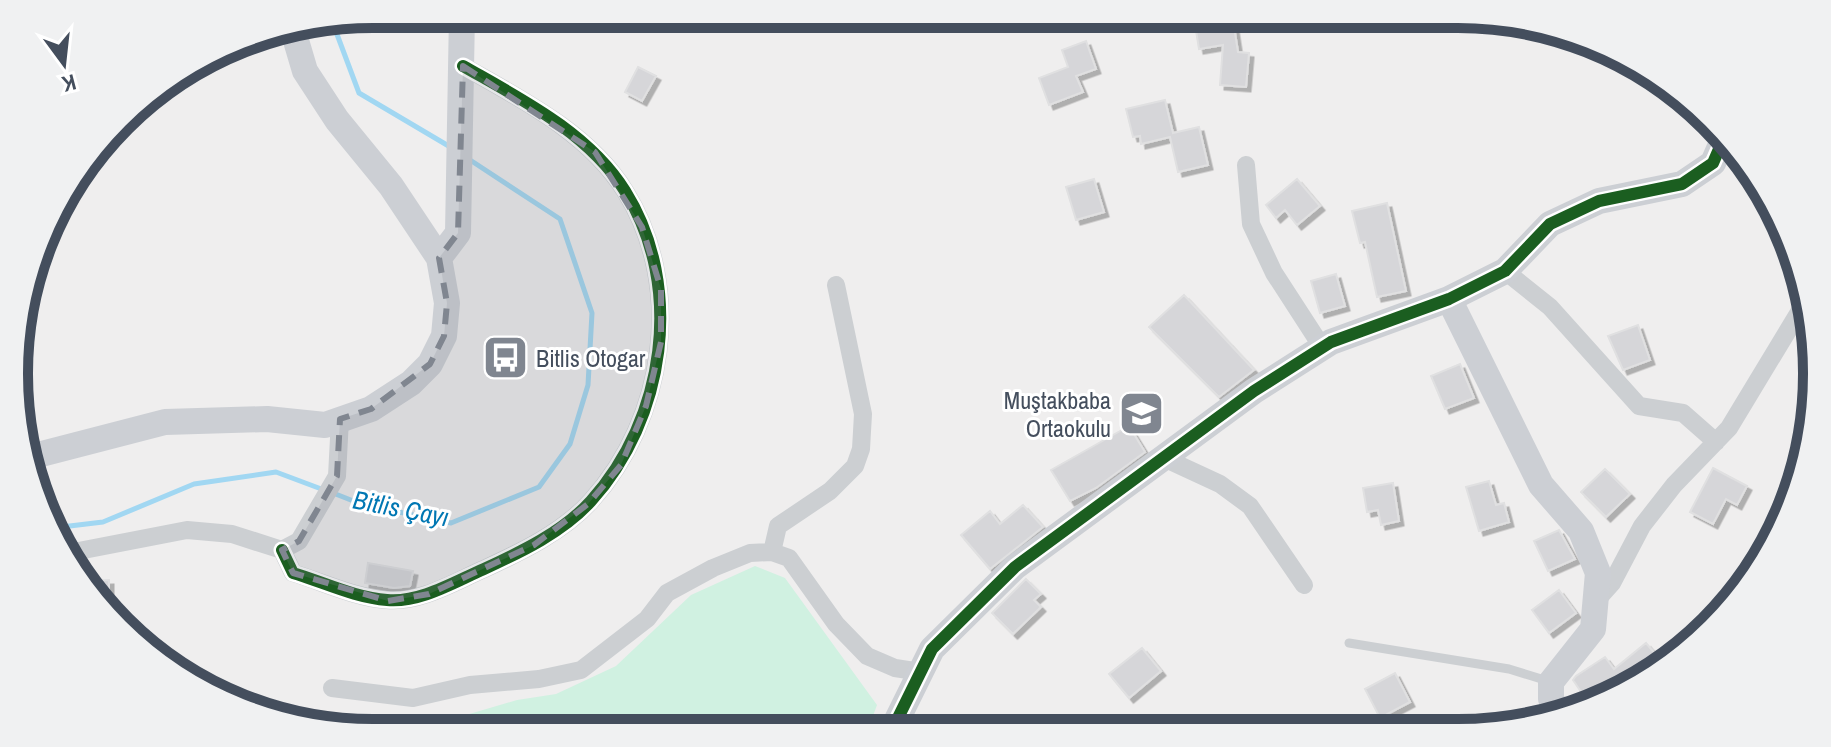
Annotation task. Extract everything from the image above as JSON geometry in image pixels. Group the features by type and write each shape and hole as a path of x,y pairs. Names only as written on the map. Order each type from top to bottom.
{"street":[{"path":"439,258 458,233 461,204 462,28"},
{"path":"38,455 165,422 267,419 325,425 371,409 411,383 430,364 444,336 446,314 439,258 391,186 337,120 305,71 295,37"},
{"path":"282,550 293,573 356,593 388,601 429,594 534,545 588,504 621,465 646,406 661,342 661,289 642,227 625,191 595,152 518,97 463,66"},
{"path":"898,719 932,649 1015,567 1166,459 1254,391 1322,347 1449,299 1505,271 1550,224 1599,201 1682,184 1713,163 1719,149"},
{"path":"1246,165 1251,224 1274,273 1322,347"},
{"path":"1505,271 1550,307 1639,406 1683,413 1716,442"},
{"path":"772,552 778,526 830,491 855,466 861,449 863,414 836,285"},
{"path":"1449,299 1541,485 1581,531 1598,573 1593,629 1551,682 1551,699 1554,705"},
{"path":"1595,602 1612,583 1642,526 1674,485 1729,428 1798,315"},
{"path":"77,551 187,530 232,534 282,550 299,541 318,514 337,476 340,419"},
{"path":"1166,459 1220,484 1250,506 1304,585"},
{"path":"332,688 413,698 470,685 539,679 581,670 647,619 667,593 713,568 750,553 772,552 789,558 836,624 867,656 895,668 921,672"}],"lane":[{"path":"1349,643 1509,669 1551,682"}],"highlighted area":[{"path":"463,66 595,152 642,227 661,289 661,342 646,406 621,465 588,504 534,545 429,594 388,601 293,573 282,550 299,541 337,476 340,419 371,409 430,364 444,336 447,303 439,258 458,233"}],"green space":[{"path":"755,566 785,578 877,705 872,719 453,719 517,700 556,694 616,666 691,595"}],"building":[{"path":"1196,28 1234,28 1238,52 1249,53 1246,87 1220,85 1223,45 1199,49"},
{"path":"1086,41 1096,69 1076,76 1083,92 1049,105 1039,78 1068,67 1062,50"},
{"path":"638,67 656,76 642,101 625,92"},
{"path":"1165,100 1173,133 1199,127 1208,165 1178,172 1170,137 1141,144 1140,136 1133,137 1126,109"},
{"path":"1094,179 1104,212 1076,220 1066,187"},
{"path":"1297,179 1320,206 1297,225 1285,210 1276,218 1266,205"},
{"path":"1387,203 1406,291 1377,297 1365,242 1360,243 1352,211"},
{"path":"1336,274 1345,306 1320,313 1311,281"},
{"path":"1184,295 1254,370 1219,397 1149,327"},
{"path":"1638,325 1650,360 1623,370 1608,336"},
{"path":"1460,364 1474,398 1445,409 1431,376"},
{"path":"1129,426 1145,452 1096,488 1070,501 1051,470"},
{"path":"1713,468 1747,486 1737,505 1726,499 1713,524 1690,512"},
{"path":"1605,469 1630,494 1606,517 1581,492"},
{"path":"1489,481 1496,505 1504,503 1509,522 1479,531 1466,487"},
{"path":"1393,483 1399,521 1381,525 1378,510 1367,512 1363,488"},
{"path":"1023,505 1043,527 990,569 961,535 990,511 1000,524"},
{"path":"1559,530 1575,559 1548,571 1534,541"},
{"path":"368,563 413,571 410,586 394,588 365,583"},
{"path":"1026,579 1041,594 1034,600 1041,607 1013,634 992,613"},
{"path":"109,580 109,595 99,584 97,581"},
{"path":"1559,590 1576,613 1549,633 1532,610"},
{"path":"1646,643 1657,656 1630,673 1584,695 1573,680 1605,657 1614,669"},
{"path":"1142,648 1161,671 1129,698 1109,674"},
{"path":"1395,673 1410,702 1380,718 1365,689"}],"waterway":[{"name":"Bitlis Çayı","path":"336,30 359,93 452,148"},
{"name":"Bitlis Çayı","path":"333,493 361,504 451,523 539,487 570,444 588,385 592,313 560,219 467,158"},
{"name":"Bitlis Çayı","path":"64,527 103,522 194,484 276,472 324,490"}],"cycle path":[{"path":"282,550 293,573 352,593 387,600 424,595 512,556 568,522 591,501 616,468 636,431 650,392 658,351 660,310 655,268 644,229 625,191 593,152 552,119 463,66"},
{"path":"897,719 932,649 1015,567 1254,391 1331,342 1449,299 1505,271 1550,224 1599,201 1682,184 1713,163 1719,149"}],"place":[{"name":"Bitlis Otogar","path":"505,358"},
{"name":"Muştakbaba Ortaokulu","path":"1142,414"}]}
